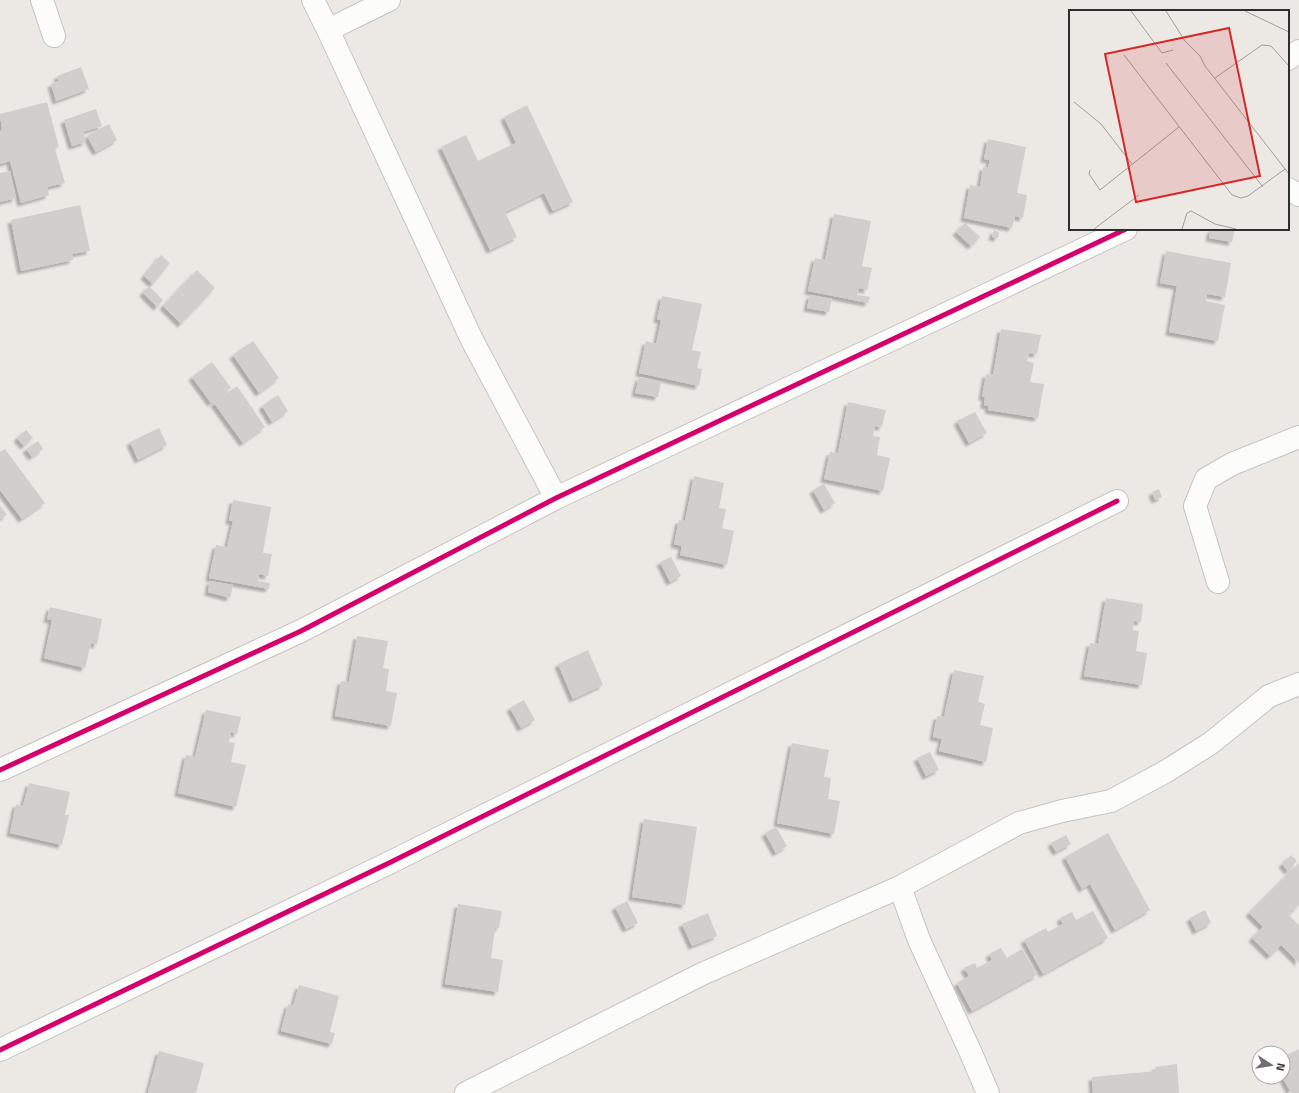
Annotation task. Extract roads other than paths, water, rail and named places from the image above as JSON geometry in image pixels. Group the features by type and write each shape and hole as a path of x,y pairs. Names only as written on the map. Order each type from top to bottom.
{"street":[{"path":"42,0 54,36"},
{"path":"313,0 472,340 556,498"},
{"path":"328,30 389,0"},
{"path":"1289,57 1299,51"},
{"path":"1289,190 1299,195"},
{"path":"0,770 301,631 556,498 1124,230"},
{"path":"1218,582 1195,506 1206,479 1232,464 1299,437"},
{"path":"0,1050 391,862 1117,501"},
{"path":"466,1093 702,974 900,886 1019,823 1062,811 1111,801 1165,772 1211,743 1269,696 1299,684"},
{"path":"900,886 919,940 988,1093"}]}
